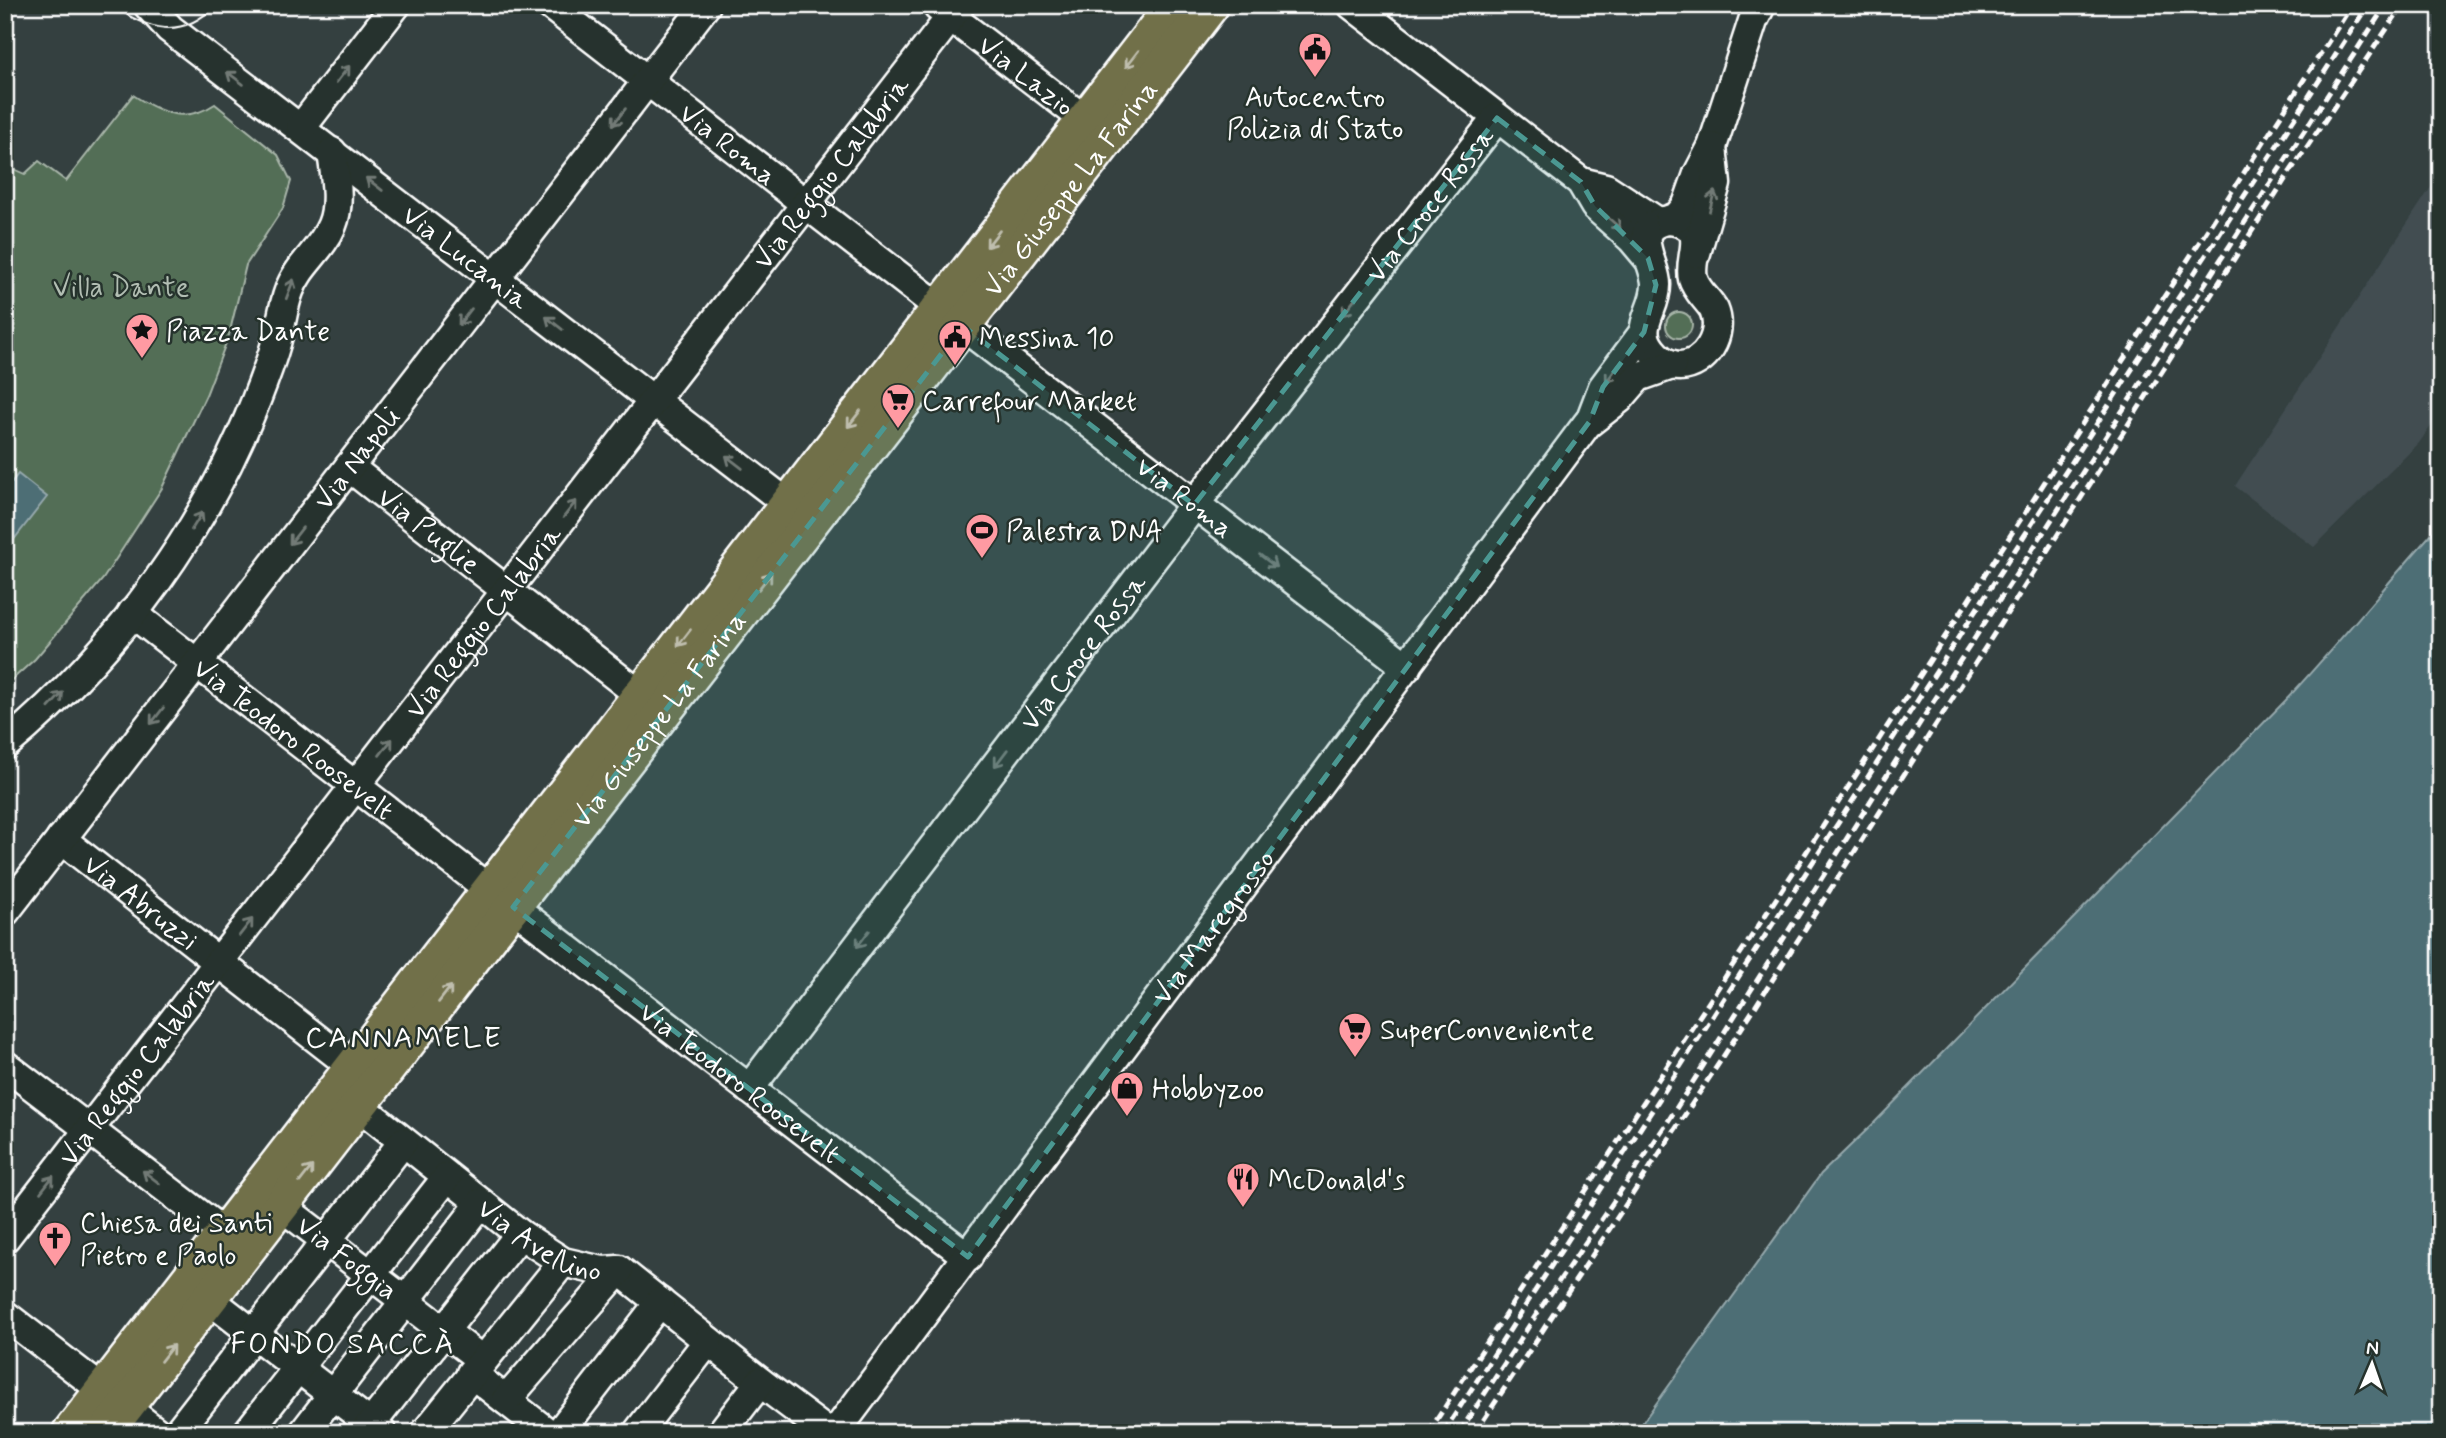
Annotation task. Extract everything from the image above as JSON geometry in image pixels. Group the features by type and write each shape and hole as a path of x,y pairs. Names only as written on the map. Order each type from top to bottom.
{"main road":[{"name":"Via Giuseppe La Farina","path":"111,1410 224,1233 353,1067 501,898 951,317 1085,120 1174,5"},
{"name":"Via Giuseppe La Farina","path":"70,1433 111,1410 209,1299 358,1105 640,695 788,504 951,317 1211,5"}],"street":[{"name":"Via Lucania","path":"148,5 175,17 301,128 788,504"},
{"path":"301,128 396,5"},
{"name":"Via Roma","path":"550,5 1407,667"},
{"name":"Via Napoli","path":"5,912 706,5"},
{"path":"1352,5 1581,182 1595,206 1632,239 1648,258"},
{"path":"1672,365 1654,352 1644,332 1645,320 1655,298 1657,285 1648,258 1646,237 1663,221 1678,216 1687,205 1698,174 1712,147 1753,21 1761,5"},
{"name":"Via Lazio","path":"948,9 1085,120"},
{"name":"Via Reggio Calabria","path":"5,1238 806,204 948,9"},
{"name":"Via Croce Rossa","path":"749,1089 1194,505 1497,118"},
{"path":"1696,253 1716,184 1712,147"},
{"path":"5,745 47,710 105,647 180,549 218,483 262,384 294,277 332,227 337,209 332,152"},
{"path":"1581,182 1606,188 1663,221 1682,223 1692,231 1697,244 1693,278 1714,311 1716,332 1710,348 1701,358 1684,366 1672,365 1638,377 1619,399 1590,421"},
{"path":"1590,421 1603,387 1644,332"},
{"name":"Via Maregrosso","path":"835,1433 1590,421"},
{"name":"Via Puglie","path":"349,467 640,695"},
{"name":"Via Teodoro Roosevelt","path":"132,613 968,1257"},
{"name":"Via Abruzzi","path":"61,839 353,1067"},
{"path":"5,1065 224,1233"},
{"name":"Via Avellino","path":"358,1105 520,1234 563,1262 602,1271 619,1270 828,1433"},
{"path":"177,1433 403,1142"},
{"path":"247,1433 447,1177"},
{"path":"303,1433 481,1203"},
{"name":"Via Foggia","path":"281,1206 444,1331 506,1400 548,1433"},
{"path":"209,1299 333,1395 372,1430 444,1331 520,1234"},
{"path":"425,1433 563,1262"},
{"path":"506,1400 619,1270"},
{"path":"559,1433 660,1302"},
{"path":"5,1315 111,1410 158,1433"},
{"path":"637,1433 708,1341"},
{"path":"721,1433 760,1382"}],"highlighted area":[{"path":"1497,118 1581,182 1595,206 1648,258 1656,285 1644,332 1603,387 1590,421 968,1257 513,907 963,326 1194,505"}],"shaded area":[{"path":"2441,172 2441,412 2419,443 2314,547 2235,486"}],"green space":[{"name":"Villa Dante","path":"133,95 153,107 173,114 193,114 215,104 278,155 291,181 283,208 246,265 229,335 206,395 162,488 103,579 35,659 5,686 5,165 25,174 39,161 66,181"},
{"path":"1679,312 1689,315 1692,325 1689,335 1679,338 1669,335 1666,325 1669,315"}],"water":[{"path":"18,474 47,497 5,551 5,491"},
{"path":"2441,523 2441,1433 1635,1433 1821,1174 1874,1123 2285,701"}],"tram line":[{"path":"112,5 139,21 165,28 190,23 216,5"}],"railway":[{"path":"1428,1433 2352,5"},
{"path":"1443,1433 2368,5"},
{"path":"1459,1433 1665,1126 1930,707 2386,5"},
{"path":"1475,1433 1723,1057 2286,178 2403,5"}],"place":[{"name":"Autocentro Polizia di Stato","path":"1315,79"},
{"name":"Piazza Dante","path":"142,360"},
{"name":"Messina 10","path":"955,367"},
{"name":"Carrefour Market","path":"898,430"},
{"name":"Palestra DNA","path":"982,560"},
{"name":"SuperConveniente","path":"1355,1059"},
{"name":"Hobbyzoo","path":"1127,1118"},
{"name":"McDonald's","path":"1243,1209"},
{"name":"Chiesa dei Santi Pietro e Paolo","path":"55,1268"}],"district":[{"name":"CANNAMELE","path":"404,1037"},
{"name":"FONDO SACCÀ","path":"343,1343"}]}
